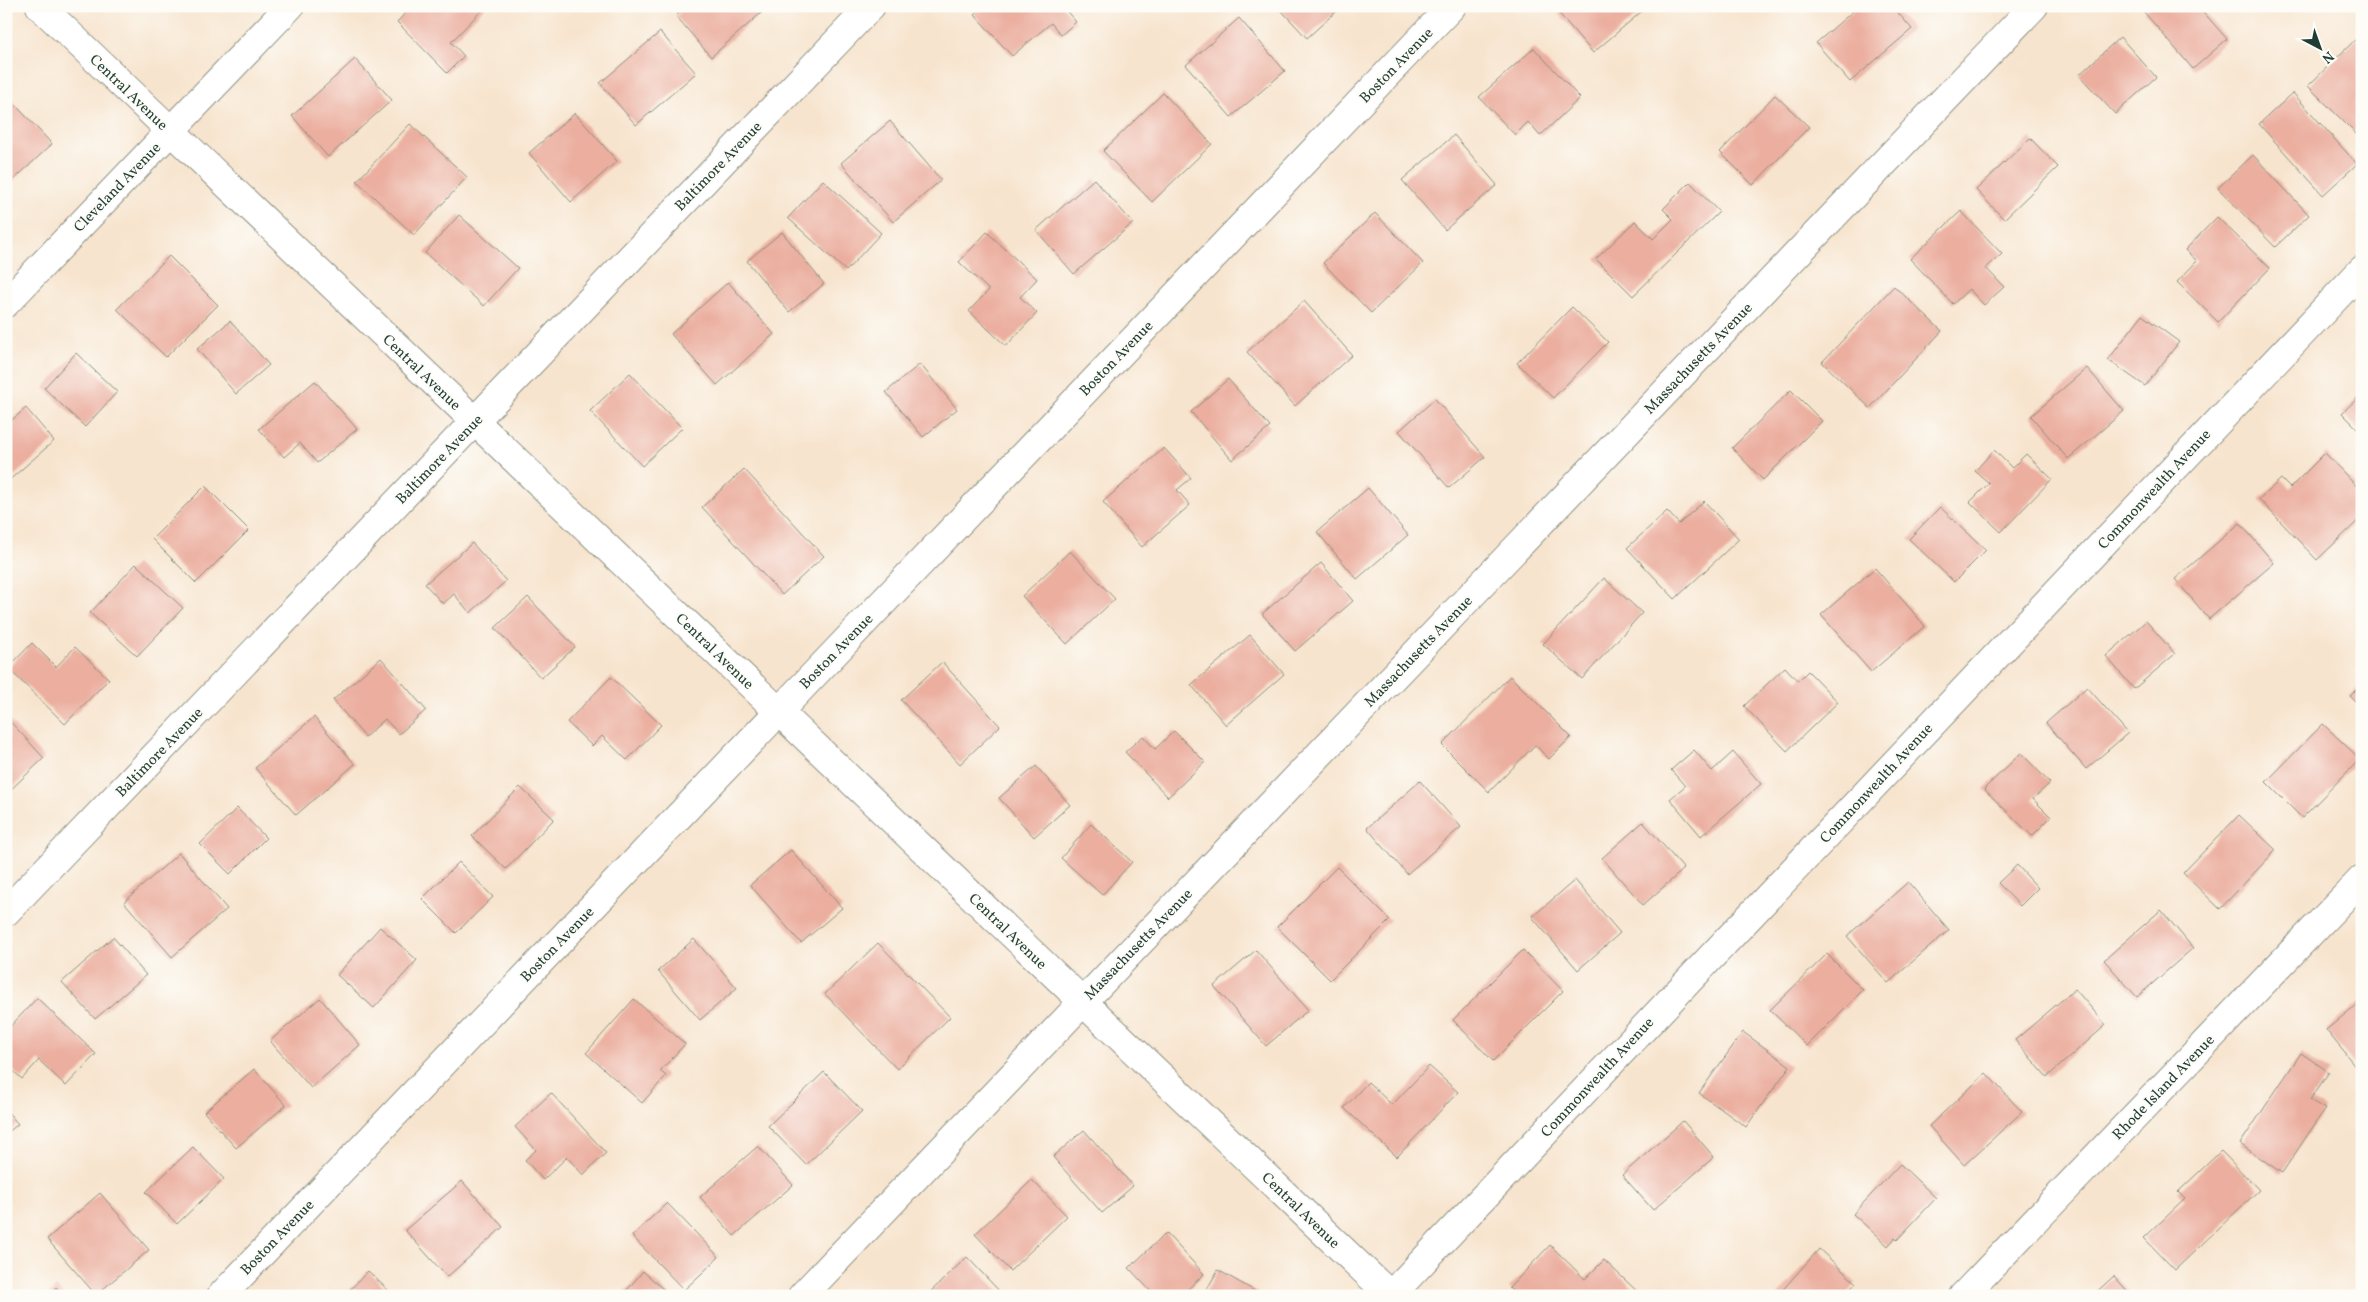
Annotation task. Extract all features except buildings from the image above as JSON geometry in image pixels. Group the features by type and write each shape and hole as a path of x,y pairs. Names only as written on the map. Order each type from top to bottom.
{"street":[{"name":"Central Avenue","path":"40,6 1390,1296"},
{"name":"Cleveland Avenue","path":"6,303 290,6"},
{"name":"Baltimore Avenue","path":"6,912 871,6"},
{"name":"Boston Avenue","path":"221,1296 1452,6"},
{"name":"Massachusetts Avenue","path":"802,1296 2034,6"},
{"name":"Commonwealth Avenue","path":"1390,1296 2362,270"},
{"name":"Rhode Island Avenue","path":"1963,1296 2362,879"}]}
